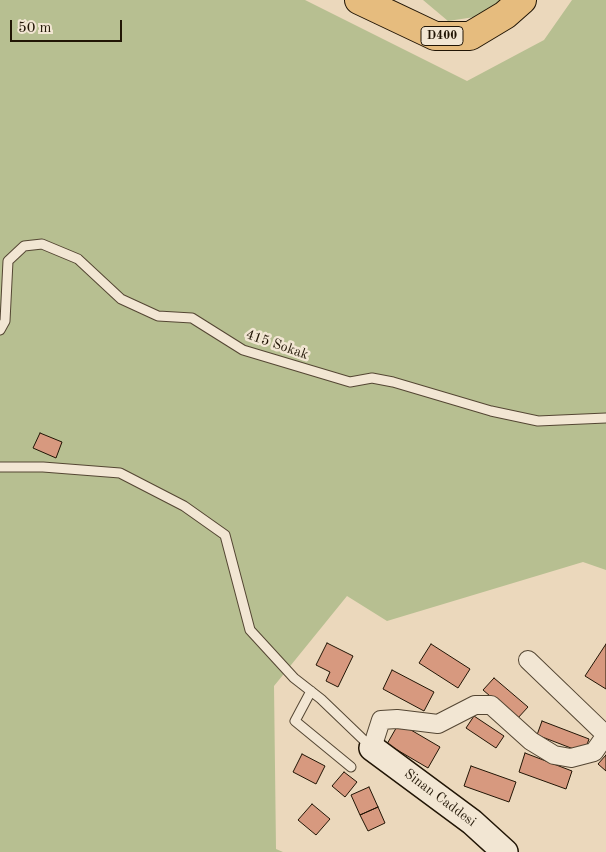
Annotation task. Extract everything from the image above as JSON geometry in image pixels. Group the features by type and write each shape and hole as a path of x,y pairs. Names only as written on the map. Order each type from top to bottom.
{"highway":[{"name":"D400","path":"359,0 435,36 470,36 505,15 522,0"}],"street":[{"path":"372,748 381,720 397,719 438,724 475,705 490,705 531,741 554,755 571,758 594,752 606,735 528,660"},
{"name":"Sinan Caddesi","path":"372,748 472,822 505,852"}],"lane":[{"name":"415 Sokak","path":"0,330 4,321 8,261 24,246 42,244 78,259 121,299 158,316 192,318 243,350 350,382 372,378 393,382 492,411 538,421 606,418"},
{"path":"0,467 43,467 120,473 184,506 225,535 250,630 289,673 372,748"},
{"path":"311,691 295,720 351,767"}],"green space":[{"path":"0,0 305,0 467,81 544,40 572,0 606,0 606,570 583,562 387,621 347,596 274,686 276,849 283,852 0,852"},
{"path":"423,0 513,0 495,14 448,21"}],"building":[{"path":"40,433 62,442 56,458 33,448"},
{"path":"327,643 353,656 338,687 326,681 330,672 316,665"},
{"path":"431,644 470,669 458,688 419,663"},
{"path":"606,644 606,689 585,676"},
{"path":"392,670 434,692 424,711 383,689"},
{"path":"494,678 528,707 517,719 483,690"},
{"path":"474,716 504,736 496,748 466,728"},
{"path":"542,721 589,739 584,753 537,735"},
{"path":"399,723 440,747 428,768 387,744"},
{"path":"525,753 572,771 566,789 519,772"},
{"path":"302,754 325,766 316,784 293,772"},
{"path":"606,755 606,771 598,764"},
{"path":"471,766 516,782 509,802 464,786"},
{"path":"344,772 357,782 345,797 332,786"},
{"path":"369,787 378,807 360,815 351,795"},
{"path":"312,804 330,819 316,835 298,820"},
{"path":"378,807 385,823 368,831 360,815"}]}
